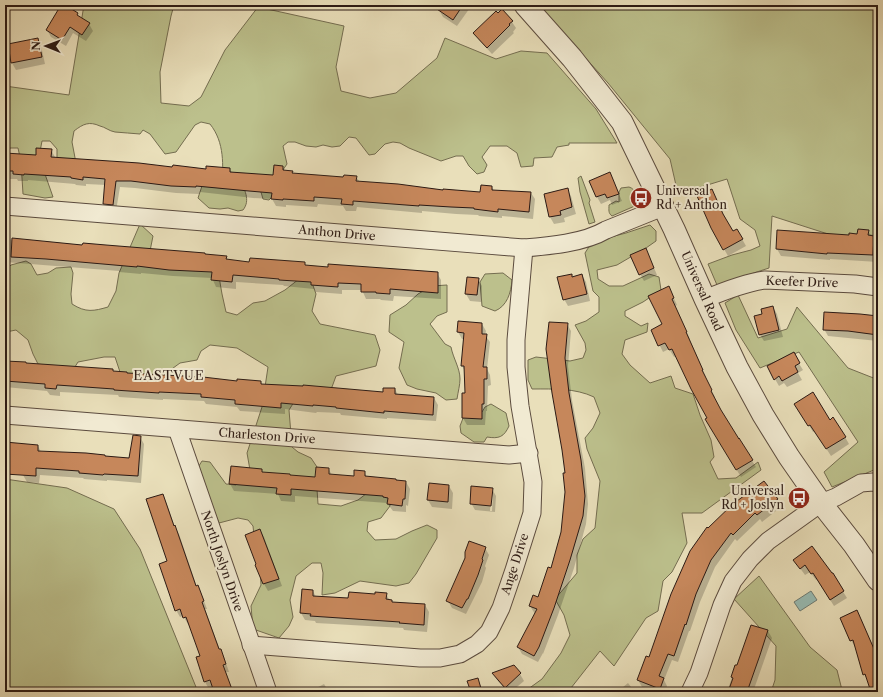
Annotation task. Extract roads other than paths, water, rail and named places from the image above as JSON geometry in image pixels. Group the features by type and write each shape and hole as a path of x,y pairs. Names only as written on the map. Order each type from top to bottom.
{"street":[{"name":"Universal Road","path":"525,5 572,58 622,122 664,207 737,368 763,415 789,457 821,503 854,545 878,580"},
{"name":"Anthon Drive","path":"5,206 524,248 580,240 664,207"},
{"name":"Ange Drive","path":"251,645 440,658 460,654 477,644 489,632 501,608 532,513 533,482 520,406 516,367 516,340 524,248"},
{"name":"Keefer Drive","path":"705,300 754,281 765,280 855,284 878,287"},
{"name":"Charleston Drive","path":"5,415 508,455 529,453"},
{"name":"North Joslyn Drive","path":"177,429 268,692"},
{"path":"690,692 699,673 722,605 734,581 750,559 768,541 821,503 836,497 861,483 878,483"}],"water":[{"path":"811,591 817,600 800,611 794,602"}],"place":[{"name":"Universal Rd + Anthon","path":"641,198"},
{"name":"Universal Rd + Joslyn","path":"799,498"}],"district":[{"name":"EASTVUE","path":"169,375"}]}
